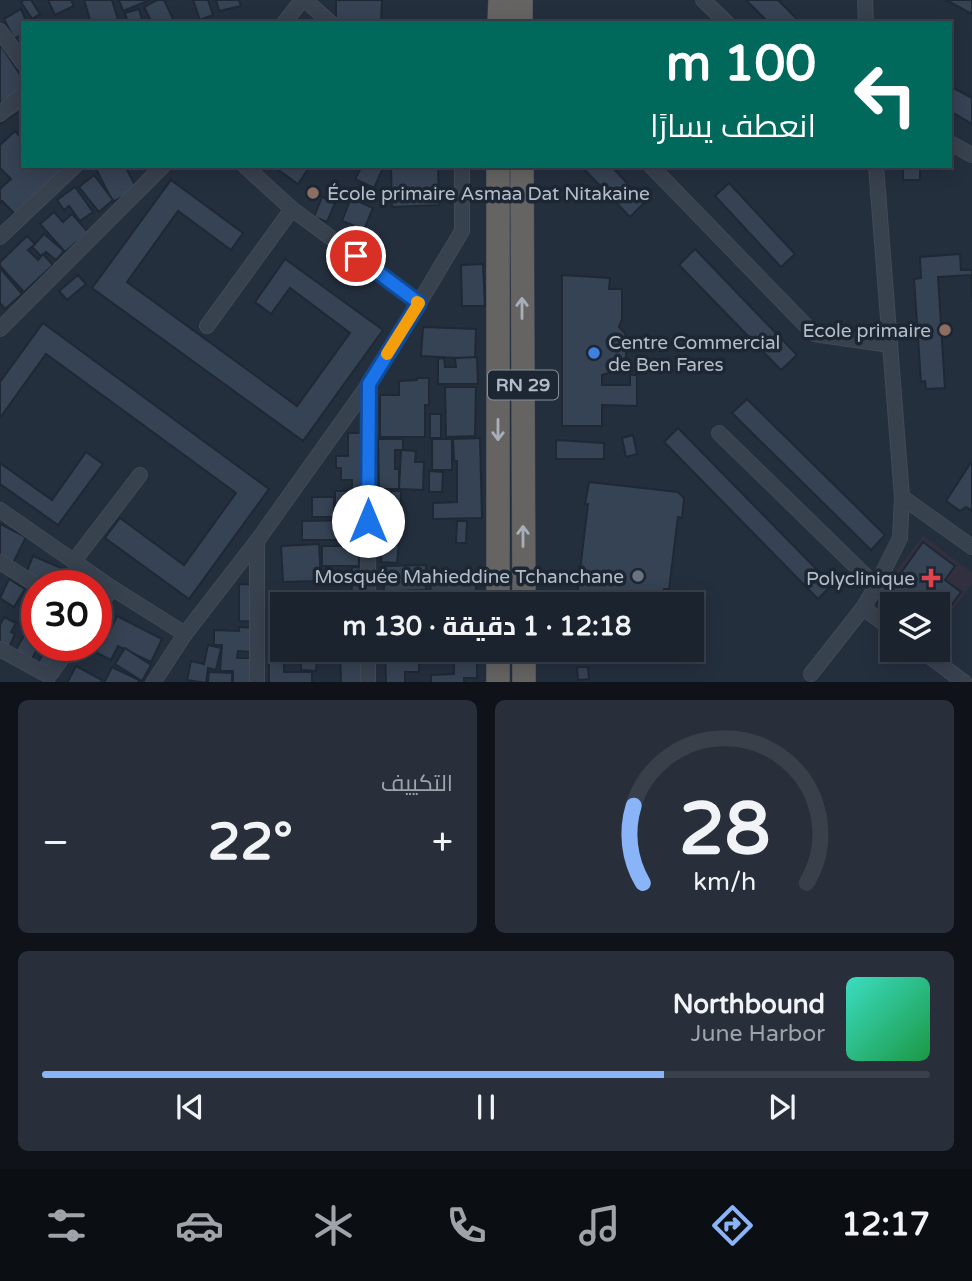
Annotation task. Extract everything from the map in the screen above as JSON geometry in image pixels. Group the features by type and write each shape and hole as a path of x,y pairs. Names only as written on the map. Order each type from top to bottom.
{"highway":[{"path":"499,21 500,0"},
{"path":"521,0 521,21"},
{"name":"RN 29","path":"498,168 498,592"},
{"name":"RN 29","path":"522,168 523,592"},
{"path":"498,662 498,682"},
{"path":"524,662 524,682"}],"street":[{"path":"286,21 304,0 329,21"},
{"path":"702,0 725,21"},
{"path":"864,0 866,21"},
{"path":"0,31 21,60"},
{"path":"0,114 21,95"},
{"path":"952,144 972,155"},
{"path":"0,237 73,168"},
{"path":"0,329 161,168"},
{"path":"247,168 292,209 419,303"},
{"path":"153,682 185,634 257,541 369,384 419,303 462,231 462,168"},
{"path":"654,168 814,334 890,345"},
{"path":"811,674 863,608 900,538 902,497 876,168"},
{"path":"206,326 292,209"},
{"path":"368,592 369,384"},
{"path":"719,433 876,586"},
{"path":"74,561 140,475"},
{"path":"902,497 972,547"},
{"path":"0,510 87,570"},
{"path":"257,541 257,682"},
{"path":"0,562 21,575"},
{"path":"112,588 185,634"},
{"path":"863,608 880,620"},
{"path":"0,649 51,680 62,661"},
{"path":"368,662 368,682"},
{"path":"938,662 965,682"}],"shaded area":[{"name":"Polyclinique","path":"923,536 972,573 972,584 950,613 950,592 880,592"}],"building":[{"path":"31,0 40,14 32,19 21,2"},
{"path":"48,0 71,0 74,6 55,15"},
{"path":"84,0 112,0 118,21 90,21"},
{"path":"119,0 150,0 123,11"},
{"path":"157,0 164,0 174,21 151,21 144,7"},
{"path":"193,0 208,0 213,15 200,20"},
{"path":"216,0 239,0 241,6 219,11"},
{"path":"336,0 382,0 381,21 336,21"},
{"path":"746,0 778,0 799,21 767,21"},
{"path":"946,0 972,0 972,14"},
{"path":"21,9 26,21 21,21 21,35 14,39 4,19"},
{"path":"139,9 142,21 127,21 125,13"},
{"path":"0,44 21,76 21,110 0,124"},
{"path":"952,87 972,98 972,124 952,112"},
{"path":"15,131 21,138 21,168 75,168 15,226 8,218 14,213 2,201 0,203 0,189 11,179 0,168 0,145"},
{"path":"96,168 126,168 137,189 113,202"},
{"path":"276,168 309,168 298,184"},
{"path":"361,168 383,168 374,188 355,179"},
{"path":"391,168 438,168 439,205 392,207"},
{"path":"583,168 613,168 645,202 630,217"},
{"path":"903,168 920,168 920,180 903,180"},
{"path":"94,175 113,200 99,212 79,187"},
{"path":"171,180 243,233 231,250 178,211 127,282 297,406 350,333 290,288 271,314 255,302 285,259 383,330 303,441 92,288"},
{"path":"729,183 795,254 781,267 715,196"},
{"path":"75,187 93,212 80,221 69,206 64,210 57,200"},
{"path":"322,197 335,203 327,222 314,217"},
{"path":"351,198 373,208 361,237 350,232 353,225 342,221"},
{"path":"54,212 63,222 72,214 88,232 65,252 40,224"},
{"path":"44,234 64,251 56,260 46,252 42,257 32,247"},
{"path":"27,236 35,244 28,250 38,260 43,254 53,265 24,292 0,266 0,262"},
{"path":"695,249 797,355 781,370 679,265"},
{"path":"960,254 961,270 972,270 972,298 971,275 938,277 945,388 926,389 925,381 921,382 914,279 921,278 920,257"},
{"path":"483,264 485,306 462,306 461,265"},
{"path":"0,268 22,294 5,309 0,303"},
{"path":"78,275 86,284 67,300 59,291"},
{"name":"Centre Commercial de Ben Fares","path":"562,275 610,278 609,289 622,289 622,319 619,327 625,333 627,341 626,357 615,371 602,375 602,385 630,385 630,375 637,375 637,406 602,405 602,426 562,426"},
{"path":"43,323 269,489 189,599 105,538 120,518 184,565 236,493 46,354 0,418 0,382"},
{"path":"423,327 476,329 475,359 421,356"},
{"path":"477,357 478,384 438,384 438,359 444,358 445,367 456,367 455,358"},
{"path":"429,378 429,405 425,405 425,437 380,437 380,395 399,395 399,381"},
{"path":"445,387 476,387 475,436 446,437"},
{"path":"747,399 885,535 871,550 732,413"},
{"path":"430,414 441,414 441,438 430,438"},
{"path":"678,428 832,585 818,599 664,442"},
{"path":"348,433 362,433 362,489 352,489 352,480 341,480 341,468 336,468 336,456 348,456"},
{"path":"633,435 637,454 626,457 622,438"},
{"path":"480,438 482,518 433,519 433,503 457,502 457,461 454,461 453,439"},
{"path":"378,439 403,439 403,450 395,450 399,489 379,489"},
{"path":"432,439 452,439 452,470 432,470"},
{"path":"556,440 604,443 604,459 556,459"},
{"path":"401,450 416,451 415,462 424,462 423,490 399,489"},
{"path":"86,452 103,464 58,525 0,484 0,463 52,500"},
{"path":"972,461 972,511 966,507 960,511 946,501"},
{"path":"429,471 443,472 442,492 429,492"},
{"path":"589,482 678,492 684,498 682,518 678,517 669,589 664,589 664,592 577,592 588,504 585,504"},
{"path":"335,491 355,491 355,513 335,513"},
{"path":"391,491 401,491 400,531 378,530 380,494 391,495"},
{"path":"312,497 334,497 334,517 312,517"},
{"path":"356,520 356,529 366,529 366,543 302,540 302,521"},
{"path":"457,521 467,521 466,543 456,543"},
{"path":"0,524 26,537 12,565 0,559"},
{"path":"383,539 399,541 397,563 381,562"},
{"path":"923,542 955,566 945,580 961,592 950,607 950,592 895,592 890,588"},
{"path":"319,544 321,581 283,582 281,546"},
{"path":"322,546 359,546 359,566 322,566"},
{"path":"33,556 66,570 27,570"},
{"path":"426,565 426,590 384,592 384,566"},
{"path":"352,567 365,568 364,582 351,581"},
{"path":"431,578 476,579 476,592 430,592"},
{"path":"9,579 21,586 21,596 14,607 0,598"},
{"path":"239,584 261,585 261,622 239,621"},
{"path":"352,585 363,586 363,592 352,592"},
{"path":"117,616 162,639 151,662 118,646 112,658 112,627"},
{"path":"4,617 16,623 11,632 15,634 8,650 0,646 0,625"},
{"path":"239,627 255,628 254,652 238,651 237,658 259,658 258,682 233,682 233,671 220,671 222,645 214,645 214,630 239,631"},
{"path":"21,641 21,661 31,661 28,666 12,657"},
{"path":"208,645 221,648 216,670 208,668 206,682 187,680 191,661 204,664"},
{"path":"125,648 151,665 142,681 115,664"},
{"path":"39,661 65,662 54,682 34,670"},
{"path":"269,661 284,662 284,672 312,672 312,682 269,682"},
{"path":"301,662 317,662 316,671 301,670"},
{"path":"340,662 362,662 362,682 341,682"},
{"path":"385,662 419,662 419,672 405,672 405,682 386,682"},
{"path":"454,663 477,663 477,678 464,678 464,682 431,682 431,675 454,674"},
{"path":"76,666 102,680 101,682 68,682"},
{"path":"112,667 139,680 138,682 104,682"},
{"path":"577,667 588,667 589,679 578,680"},
{"path":"209,672 232,673 232,682 208,682"}],"slow traffic":[{"path":"387,354 419,303 417,302"}],"place":[{"name":"École primaire Asmaa Dat Nitakaine","path":"313,193"},
{"name":"Ecole primaire","path":"945,330"},
{"name":"Centre Commercial de Ben Fares","path":"594,353"},
{"name":"Mosquée Mahieddine Tchanchane","path":"638,576"},
{"name":"Polyclinique","path":"931,578"}],"route":[{"path":"356,256 419,303 369,384 368,521"}]}
